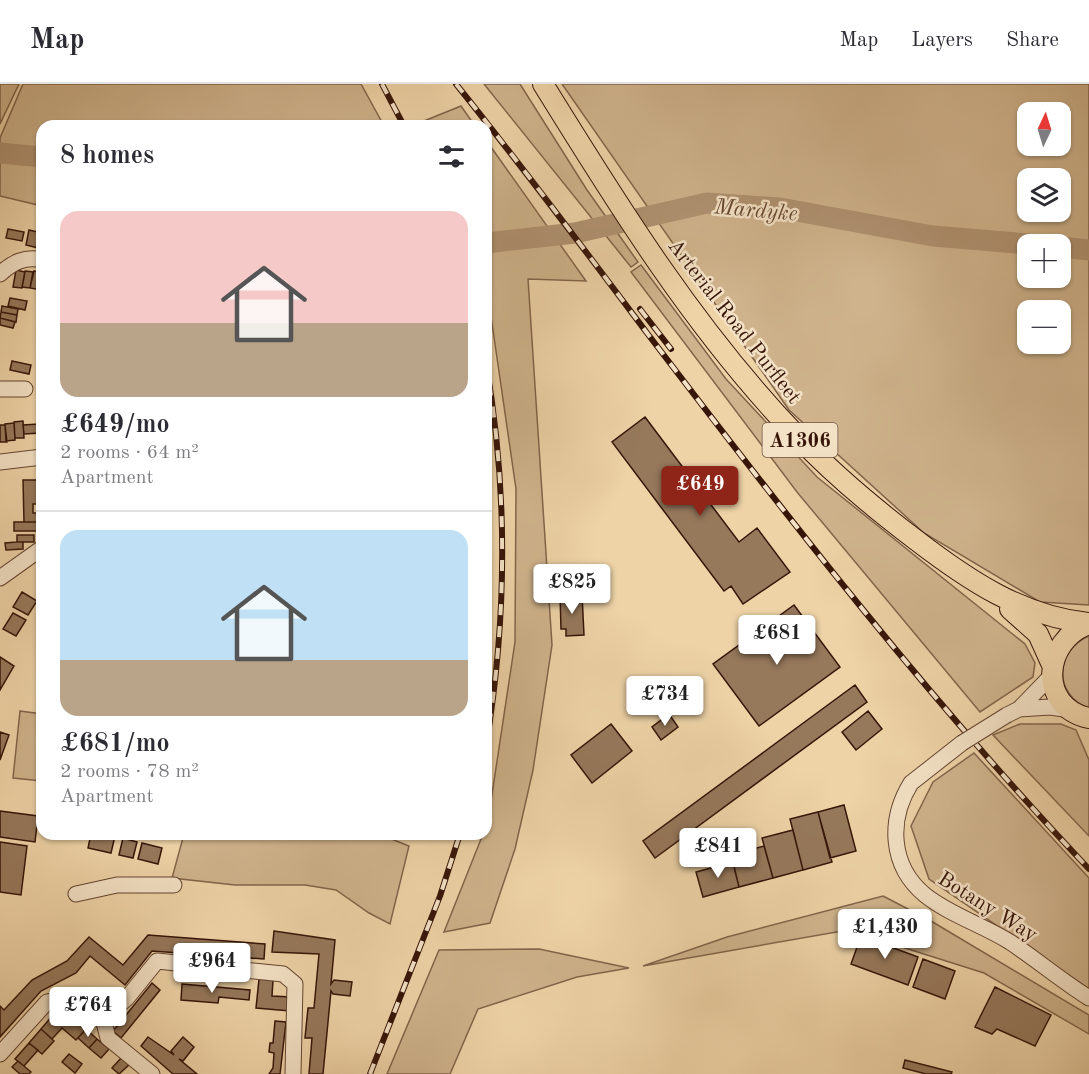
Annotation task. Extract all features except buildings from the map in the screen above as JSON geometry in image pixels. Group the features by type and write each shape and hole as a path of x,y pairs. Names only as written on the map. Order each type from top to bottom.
{"main road":[{"name":"Arterial Road Purfleet","path":"543,84 649,251 702,324 797,437 893,523 990,591 1038,634 1052,670 1055,688 1083,718"},
{"name":"Arterial Road Purfleet","path":"990,591 1036,614 1089,623"},
{"path":"1052,670 1061,643 1074,631 1089,623"}],"street":[{"path":"0,274 11,264 30,257 36,258"},
{"path":"0,389 25,389"},
{"path":"0,462 36,458"},
{"path":"0,578 36,552"},
{"name":"Botany Way","path":"1052,670 1013,712 962,743 919,777 906,792 900,805 894,833 896,852 902,866 926,895 1010,942 1089,998"},
{"name":"Botany Way","path":"1013,712 1050,707 1083,718"},
{"path":"76,894 117,885 174,885"},
{"path":"103,1019 128,998 157,961 284,974 295,984 293,1074"},
{"path":"0,1054 48,1002 71,997 103,1019 108,1038 145,1072"}],"shaded area":[{"path":"0,84 19,84 0,124"},
{"path":"23,84 361,84 381,120 36,120 36,205 0,196 0,138"},
{"path":"484,84 520,84 587,190 638,262 631,267"},
{"path":"562,84 1089,84 1089,605 1040,602 924,533 789,410"},
{"path":"461,106 471,120 426,120"},
{"path":"492,148 586,281 528,279 552,645 533,770 515,849 490,923 444,932 481,840 492,840 492,794 515,642 516,489 492,323"},
{"path":"641,265 726,379 817,477 1025,644 1035,663 1033,677 980,712 797,492 631,272"},
{"path":"1089,636 1089,709 1077,702 1069,693 1064,683 1063,672 1070,652"},
{"path":"20,711 36,713 36,780 13,778"},
{"path":"1020,724 1061,724 1076,730 1089,760 1089,836 993,735"},
{"path":"974,753 1089,878 1089,989 929,879 911,826 933,782"},
{"path":"182,840 394,840 409,846 390,924 369,913 336,890 305,885 235,885 172,878"},
{"path":"883,896 931,921 1089,1015 1089,1034 984,973 848,930 643,966 727,937"},
{"path":"539,949 629,968 577,977 478,1009 450,1074 387,1074 439,950"}],"waterway":[{"name":"Mardyke","path":"0,153 36,156"},
{"name":"Mardyke","path":"492,242 575,233 707,203 780,208 933,236 1017,243"},
{"name":"Mardyke","path":"1071,248 1089,250"}],"railway":[{"path":"382,84 401,120"},
{"path":"456,84 484,120"},
{"path":"492,130 806,539 916,674 1089,869"},
{"path":"640,309 671,349"},
{"path":"492,404 498,459 502,554 498,650 492,705"},
{"path":"370,1074 440,896 458,840"}]}
